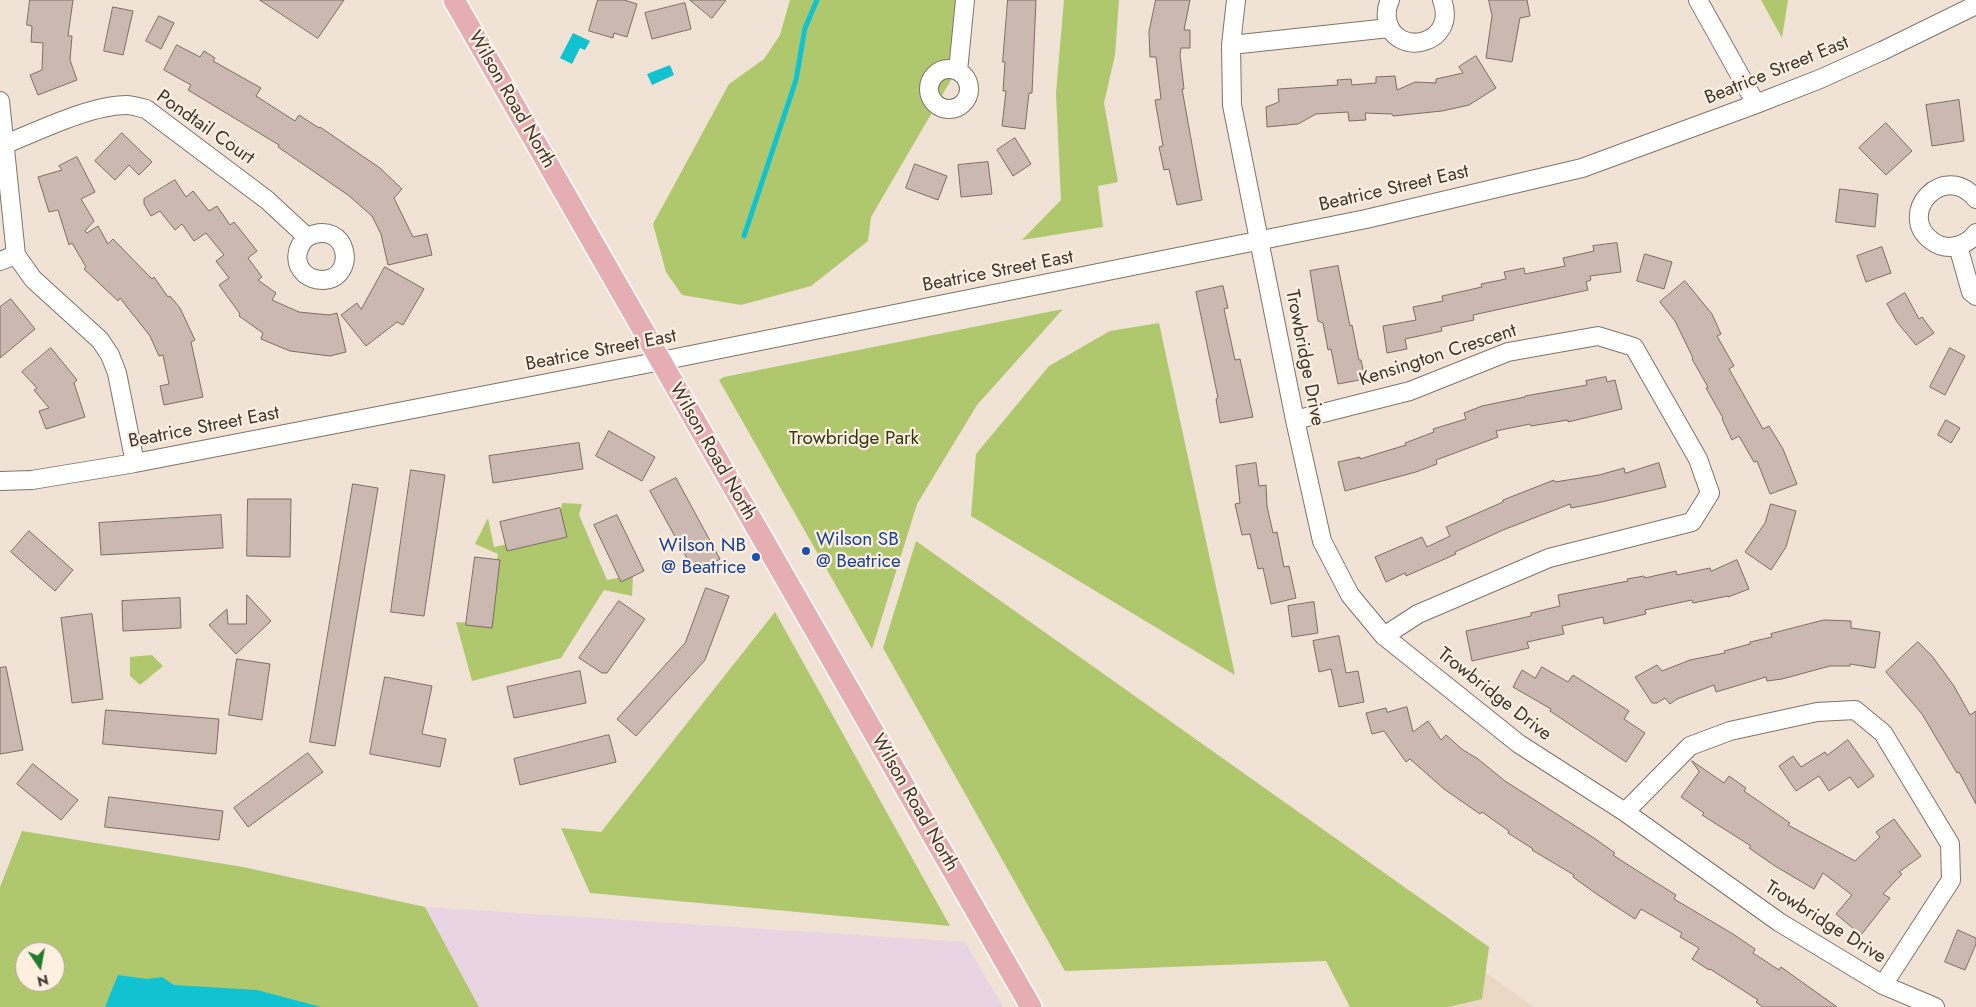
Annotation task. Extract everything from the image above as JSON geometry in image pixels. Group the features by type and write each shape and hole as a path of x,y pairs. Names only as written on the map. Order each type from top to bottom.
{"main road":[{"name":"Wilson Road North","path":"454,0 1031,1007"}],"street":[{"path":"958,71 964,0"},
{"name":"Trowbridge Drive","path":"1236,0 1231,45 1232,105 1295,420 1322,541 1350,595 1384,636 1519,744 1625,812 1779,922 1883,985 1935,1007"},
{"path":"1390,0 1387,14 1389,28 1400,39 1410,43 1429,40 1437,35 1443,27 1446,18 1446,8 1442,0"},
{"path":"1698,0 1756,104"},
{"name":"Beatrice Street East","path":"0,481 32,480 135,463 661,361 1259,241 1582,168 1756,104 1882,51 1976,5"},
{"path":"1231,45 1389,28"},
{"path":"0,100 16,255 33,279 100,340 110,355 117,373 135,463"},
{"name":"Pondtail Court","path":"6,144 70,119 108,107 128,105 146,109 268,200 307,237"},
{"path":"1976,199 1963,188 1953,185 1943,186 1932,190 1920,208 1920,224 1928,238 1936,244 1947,247 1958,246 1966,243 1976,233"},
{"path":"1958,246 1971,292 1976,296"},
{"path":"0,261 16,255"},
{"name":"Kensington Crescent","path":"1295,420 1410,391 1508,352 1598,336 1634,347 1698,459 1710,493 1692,522 1549,558 1418,614 1384,636"},
{"path":"1625,812 1690,746 1730,730 1817,712 1856,710 1883,733 1950,844 1951,880 1883,985"}],"shaded area":[{"path":"425,907 965,942 1003,1007 479,1007"},
{"path":"1461,955 1534,1007 1345,1007 1350,1005"}],"green space":[{"path":"790,0 964,0 958,68 871,217 868,241 811,286 741,305 682,295 666,272 653,224 729,84 764,59 780,35"},
{"path":"1064,0 1119,0 1115,55 1104,103 1118,182 1098,186 1103,227 1022,240 1061,200 1056,93"},
{"path":"1761,0 1788,0 1782,38"},
{"name":"Trowbridge Park","path":"1063,309 977,405 917,504 872,649 719,380 724,377"},
{"path":"1159,323 1235,675 971,516 976,454 1049,366 1110,331"},
{"path":"562,503 582,504 579,515 607,580 633,575 632,596 604,590 561,658 472,681 456,622 483,624 498,554 475,544 488,518 494,547 558,533"},
{"path":"916,541 1489,947 1482,999 1448,1007 1350,1007 1326,961 1065,971 883,648"},
{"path":"775,612 950,926 590,893 561,828 601,832"},
{"path":"152,655 163,666 140,685 130,676 130,657"},
{"path":"22,831 243,867 425,907 479,1007 0,1007 0,887"}],"water":[{"path":"573,33 590,41 585,50 580,48 572,64 560,58"},
{"path":"670,65 674,75 652,85 647,74"},
{"path":"118,975 147,979 162,977 174,985 257,990 321,1007 105,1007"}],"building":[{"path":"30,0 73,0 68,36 72,36 70,60 77,80 38,95 30,75 42,70 43,43 31,42 32,26 27,25"},
{"path":"260,0 344,0 318,38"},
{"path":"598,0 624,0 637,4 627,37 614,33 613,38 589,31"},
{"path":"690,0 726,0 712,18"},
{"path":"1008,0 1036,0 1032,93 1029,93 1025,129 1002,126 1006,91 1003,91 1005,62 1003,62"},
{"path":"1156,0 1190,0 1184,30 1190,30 1190,48 1181,48 1180,55 1184,89 1182,89 1202,200 1177,205 1169,169 1164,170 1159,147 1163,146 1155,100 1161,99 1156,57 1150,57 1149,32"},
{"path":"1489,0 1527,0 1530,16 1520,18 1512,62 1486,58 1492,16"},
{"path":"685,3 691,29 652,39 645,13"},
{"path":"113,7 133,11 123,55 104,51"},
{"path":"159,16 174,23 161,49 146,41"},
{"path":"177,45 200,57 204,51 215,58 213,61 261,88 256,96 295,121 299,115 320,127 380,168 402,189 394,198 413,237 427,234 432,255 388,265 381,234 372,216 348,195 278,147 279,145 188,90 191,85 164,70"},
{"path":"1476,56 1496,88 1469,105 1442,111 1393,116 1392,114 1365,113 1366,120 1349,121 1348,112 1316,114 1298,124 1267,127 1266,107 1279,102 1278,89 1338,85 1337,80 1351,79 1352,85 1376,83 1376,77 1395,76 1397,90 1415,82 1436,83 1436,79 1463,73 1459,67"},
{"path":"1959,100 1964,141 1932,146 1926,105"},
{"path":"1886,123 1912,151 1886,175 1859,148"},
{"path":"122,133 152,162 139,175 129,165 115,180 95,161"},
{"path":"1015,138 1031,164 1013,176 997,150"},
{"path":"77,157 95,192 81,199 94,221 85,231 87,233 98,226 108,244 113,239 152,279 154,277 168,297 170,296 180,308 195,340 191,342 203,397 164,405 160,386 169,384 163,355 159,356 150,336 120,298 118,301 84,269 86,267 72,243 69,245 58,210 49,212 38,177 62,170 59,166"},
{"path":"988,162 992,194 961,197 958,165"},
{"path":"915,164 947,176 938,200 906,188"},
{"path":"175,180 186,197 193,191 209,211 217,206 230,225 234,222 257,251 248,258 262,277 258,280 276,293 272,300 299,312 329,315 337,313 346,352 330,356 290,351 261,339 263,333 239,316 240,314 219,285 229,278 216,261 224,255 206,233 194,241 182,224 175,230 160,211 151,216 144,204 144,199"},
{"path":"1840,189 1878,194 1875,227 1836,222"},
{"path":"1617,243 1621,272 1590,276 1591,280 1586,282 1588,290 1473,315 1474,320 1441,327 1442,331 1405,339 1407,349 1387,353 1383,326 1416,320 1413,307 1443,301 1442,296 1482,287 1481,284 1506,279 1504,272 1524,268 1525,274 1565,266 1563,258 1594,251 1593,246"},
{"path":"1882,247 1891,273 1866,282 1857,256"},
{"path":"1645,254 1672,262 1664,289 1637,281"},
{"path":"1338,266 1350,326 1352,325 1365,379 1338,384 1331,349 1328,350 1323,323 1318,321 1310,271"},
{"path":"385,267 424,289 403,325 397,322 366,346 341,315 357,303 361,309"},
{"path":"1685,281 1712,314 1721,334 1717,336 1734,366 1729,369 1763,429 1769,426 1783,449 1797,484 1770,494 1757,461 1754,462 1739,436 1732,440 1675,321 1660,302"},
{"path":"1223,286 1228,308 1224,309 1235,360 1240,359 1253,417 1220,423 1216,399 1218,398 1196,292"},
{"path":"1905,293 1919,319 1922,317 1934,333 1916,345 1897,322 1887,304"},
{"path":"11,299 35,329 0,358 0,307"},
{"path":"51,348 77,380 74,383 85,417 46,429 39,411 49,408 34,390 37,388 22,372"},
{"path":"1950,348 1965,356 1945,395 1930,387"},
{"path":"1606,377 1607,382 1615,380 1622,409 1568,422 1568,420 1531,426 1530,424 1496,431 1498,437 1436,460 1437,464 1416,472 1345,491 1338,462 1360,457 1360,459 1406,445 1405,443 1434,432 1433,429 1466,419 1464,413 1482,406 1587,385 1586,381"},
{"path":"1946,420 1960,428 1951,443 1938,435"},
{"path":"609,431 655,457 642,481 596,456"},
{"path":"579,443 583,469 493,483 489,456"},
{"path":"1256,463 1259,486 1266,485 1267,506 1273,533 1277,532 1284,567 1289,566 1296,598 1271,604 1263,568 1258,569 1250,534 1242,535 1235,504 1240,503 1236,466"},
{"path":"1659,463 1666,487 1571,508 1570,504 1503,530 1455,552 1456,554 1406,576 1405,573 1386,582 1375,557 1422,537 1427,547 1450,536 1446,527 1503,502 1503,500 1554,480 1555,482 1599,475 1624,468 1625,473"},
{"path":"411,470 445,475 424,616 391,612"},
{"path":"676,478 720,559 695,573 650,491"},
{"path":"353,484 378,488 335,746 310,742"},
{"path":"248,499 291,499 290,557 247,556"},
{"path":"1771,504 1796,511 1786,547 1771,570 1745,552 1765,523"},
{"path":"560,508 567,537 507,551 500,522"},
{"path":"221,515 223,548 101,555 99,523"},
{"path":"617,515 644,571 621,582 594,525"},
{"path":"29,531 73,570 55,591 11,552"},
{"path":"475,557 500,560 492,628 466,625"},
{"path":"1737,560 1749,589 1728,597 1693,603 1692,600 1645,610 1646,614 1604,624 1603,617 1562,626 1564,634 1527,642 1529,648 1472,661 1466,631 1531,616 1531,613 1560,606 1558,595 1644,576 1645,578 1676,571 1677,575 1710,568 1711,571"},
{"path":"706,588 729,596 705,660 636,736 617,719 685,643"},
{"path":"247,595 271,621 236,654 209,625 227,609 228,624 246,624"},
{"path":"180,598 181,628 123,631 122,601"},
{"path":"619,601 645,619 607,673 602,673 579,658"},
{"path":"1314,602 1318,633 1292,637 1288,606"},
{"path":"92,614 103,699 72,703 61,618"},
{"path":"1824,620 1851,621 1851,628 1880,632 1875,668 1850,664 1850,666 1830,666 1782,679 1767,681 1766,677 1716,692 1714,685 1677,699 1670,704 1665,698 1657,703 1652,703 1635,677 1657,665 1662,671 1690,660 1725,653 1724,651 1750,644 1750,642 1772,637 1771,634"},
{"path":"1339,636 1346,673 1358,671 1364,702 1339,707 1331,669 1319,672 1313,641"},
{"path":"1918,642 1932,656 1954,686 1970,715 1976,711 1976,804 1959,772 1957,773 1922,714 1886,672"},
{"path":"237,659 270,664 262,720 229,715"},
{"path":"6,667 23,750 0,754 0,668"},
{"path":"1542,667 1568,682 1573,675 1629,711 1624,719 1645,733 1626,762 1550,711 1551,709 1513,687 1522,670 1535,678"},
{"path":"580,671 586,703 514,718 507,687"},
{"path":"385,677 432,686 422,734 446,739 440,767 370,754"},
{"path":"1407,707 1413,732 1428,721 1441,740 1446,735 1505,781 1594,838 1615,853 1613,855 1676,895 1674,899 1733,934 1755,949 1753,953 1779,970 1781,967 1837,1007 1763,1007 1756,1002 1758,1000 1692,959 1699,948 1680,937 1682,933 1641,909 1635,919 1573,877 1574,875 1532,850 1482,812 1480,814 1444,789 1410,759 1406,762 1384,731 1372,734 1366,713 1386,708 1387,712"},
{"path":"106,710 219,719 216,754 103,744"},
{"path":"609,735 616,762 520,785 514,759"},
{"path":"1848,740 1874,776 1858,788 1850,777 1829,791 1819,776 1796,791 1779,766 1793,756 1801,767 1825,752 1827,755"},
{"path":"308,753 323,772 248,827 234,808"},
{"path":"1692,761 1724,783 1729,776 1746,788 1744,791 1790,823 1788,825 1855,861 1880,837 1876,832 1894,819 1921,856 1899,872 1902,874 1883,894 1890,898 1861,935 1836,914 1852,895 1823,873 1814,889 1775,866 1749,848 1751,846 1702,815 1704,813 1681,797 1699,772"},
{"path":"33,764 78,800 61,820 17,784"},
{"path":"109,797 223,811 219,840 105,827"},
{"path":"1958,930 1976,938 1976,944 1965,970 1945,962"}],"waterway":[{"path":"744,236 796,80 805,28 817,0"}],"place":[{"name":"Wilson SB @ Beatrice","path":"806,551"},
{"name":"Wilson NB @ Beatrice","path":"756,557"}]}
